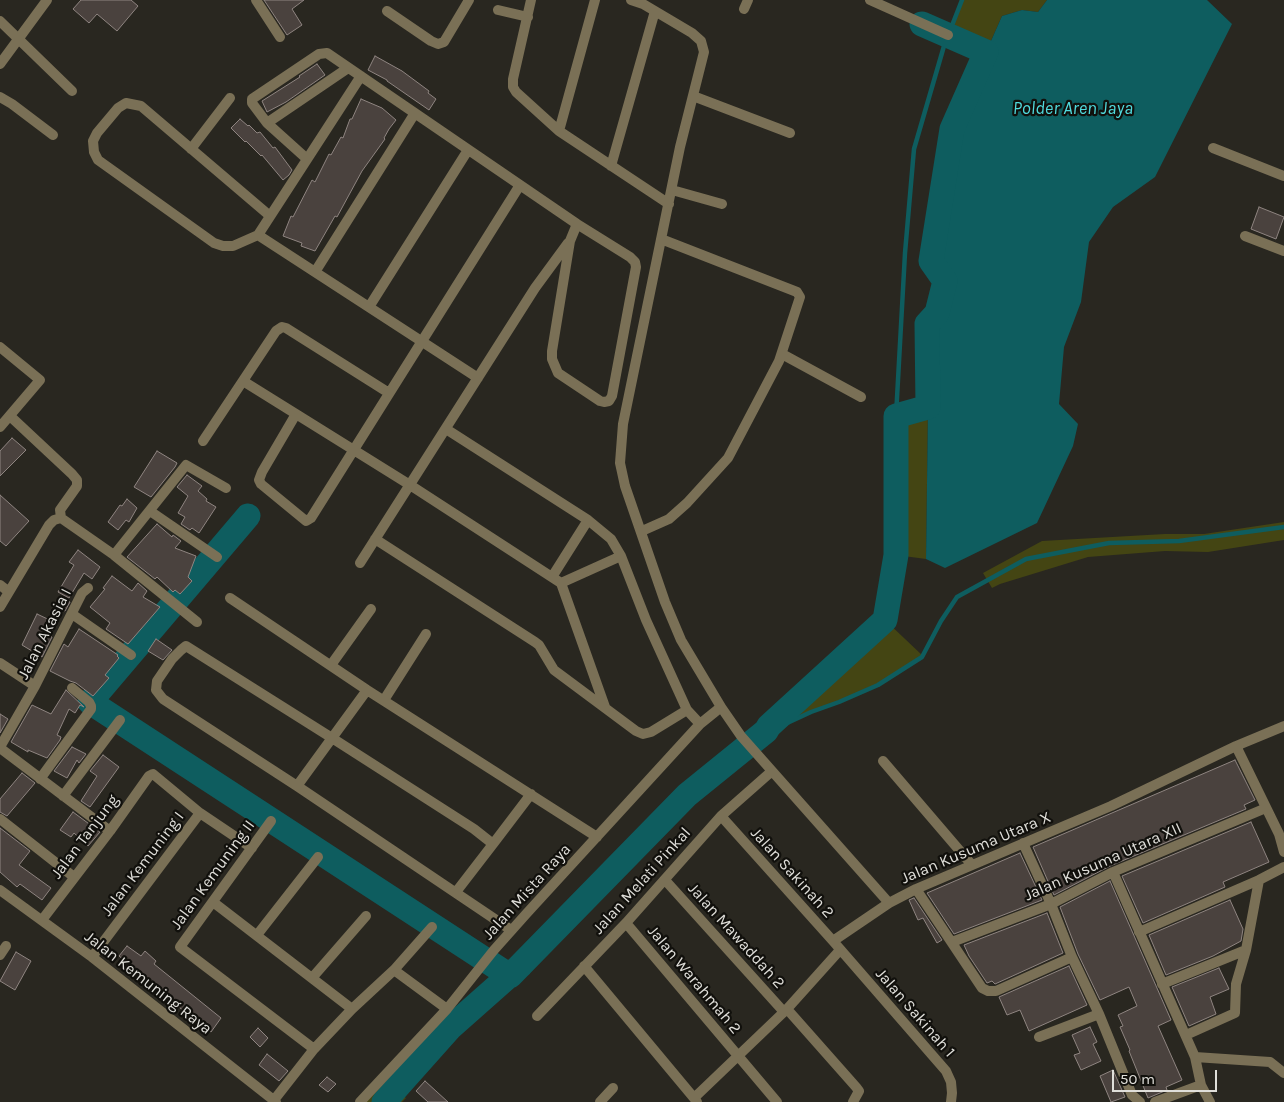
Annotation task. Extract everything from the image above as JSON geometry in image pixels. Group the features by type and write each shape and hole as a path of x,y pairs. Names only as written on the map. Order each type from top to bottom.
{"street":[{"path":"0,64 47,0"},
{"path":"256,0 280,36"},
{"path":"387,11 431,42 438,44 444,42 469,0"},
{"path":"531,0 513,79 513,88 559,131 669,204"},
{"path":"559,131 595,0"},
{"name":"Jalan Kusuma Utara X","path":"631,0 644,2 654,11 701,40 704,52 692,96 623,424 620,463 625,486 665,602 681,640 720,707 741,736 889,904 916,889 1111,806 1236,746 1284,726"},
{"path":"870,0 948,35"},
{"path":"498,10 528,17"},
{"path":"611,166 654,11"},
{"path":"0,21 72,91"},
{"path":"307,159 267,123 252,104 254,97 323,52 332,55 348,68 577,224 630,257 635,262 636,267 612,396 609,401 604,402 558,372 552,359 570,241 577,224"},
{"path":"267,123 348,68"},
{"path":"270,216 141,106 126,103 118,108 93,140 94,152 98,160 214,243 223,246 233,246 258,235 361,76"},
{"path":"692,96 790,133"},
{"path":"0,97 53,135"},
{"path":"191,149 230,98"},
{"path":"315,272 415,114"},
{"path":"1213,148 1283,172"},
{"path":"368,307 468,150"},
{"path":"296,414 259,480 261,484 306,521 311,518 520,185"},
{"path":"672,190 722,204"},
{"path":"258,235 478,378"},
{"path":"1245,236 1284,251"},
{"path":"642,531 669,519 687,503 728,458 782,354 800,297 797,292 661,239"},
{"path":"360,563 535,288 570,241"},
{"path":"203,441 276,331 282,327 389,393"},
{"path":"0,347 40,380 4,419 77,480 77,486 60,510 61,518 114,556 197,622"},
{"path":"782,354 860,397"},
{"path":"243,381 410,485 557,580 605,707"},
{"path":"446,429 588,520 611,539 621,556 646,620 687,710 700,724"},
{"path":"114,556 186,465 226,488"},
{"path":"150,511 217,557"},
{"path":"0,606 50,525 54,520 61,518"},
{"path":"557,580 588,520"},
{"path":"375,539 535,642 539,645 554,670 636,731 643,734 651,732 687,710"},
{"path":"557,580 621,556"},
{"path":"0,585 9,592"},
{"name":"Jalan Akasia I","path":"0,747 35,686 82,593 88,588"},
{"path":"230,598 367,690 597,837"},
{"path":"331,665 371,609"},
{"path":"72,614 132,655"},
{"path":"384,700 426,634"},
{"path":"493,844 474,829 186,646 172,659 157,681 156,690 163,699 298,786 511,930"},
{"path":"0,663 35,686"},
{"path":"40,779 91,709 92,706 89,702 72,688"},
{"path":"298,786 367,690"},
{"name":"Jalan Mista Raya","path":"360,1102 447,1009 511,930 700,724 720,707"},
{"path":"63,796 120,720"},
{"path":"1236,746 1281,835 1284,852"},
{"path":"0,747 110,831"},
{"path":"883,761 972,865"},
{"name":"Jalan Melati Pinkal","path":"537,1016 626,923 721,816 772,771"},
{"name":"Jalan Tanjung","path":"42,920 149,776 154,774 200,813"},
{"path":"456,892 531,794"},
{"name":"Jalan Kusuma Utara XII","path":"952,942 1051,904 1113,872 1266,808"},
{"path":"200,813 252,848"},
{"name":"Jalan Kemuning I","path":"92,957 200,813"},
{"name":"Jalan Sakinah 2","path":"721,816 840,950"},
{"path":"0,819 74,877"},
{"name":"Jalan Kemuning II","path":"271,821 180,947 314,1049"},
{"path":"1023,843 1051,904 1072,957 1099,1014 1132,1095 1140,1102"},
{"path":"257,935 318,857"},
{"path":"1139,932 1259,880 1284,867"},
{"path":"1113,872 1186,1035 1195,1057 1201,1085 1210,1102"},
{"name":"Jalan Mawaddah 2","path":"665,880 856,1087 859,1091 853,1102"},
{"path":"1186,1035 1235,1013 1236,984 1246,950 1259,880"},
{"path":"916,889 982,988 988,991 996,991 1072,957"},
{"name":"Jalan Kemuning Raya","path":"0,890 92,957 275,1101"},
{"path":"213,902 352,1009"},
{"path":"833,941 889,904"},
{"path":"312,978 366,916"},
{"name":"Jalan Warahmah 2","path":"626,923 777,1102"},
{"path":"275,1101 314,1049 352,1009 394,970 432,927"},
{"path":"584,966 695,1100 786,1011 840,950"},
{"name":"Jalan Sakinah 1","path":"840,950 946,1071 952,1088 951,1102"},
{"path":"1162,984 1246,950"},
{"path":"394,970 447,1009"},
{"path":"1039,1037 1099,1014"},
{"path":"1195,1057 1270,1062 1284,1073"},
{"path":"1155,1102 1201,1085"},
{"path":"600,1102 612,1088"}],"shaded area":[{"path":"962,0 1047,0 1038,12 1022,10 1002,16 986,52 948,35"},
{"path":"928,407 926,559 896,555 896,416"},
{"path":"1284,522 1284,540 1208,552 1165,551 1088,557 992,588 983,573 1042,541 1165,534 1204,534"},
{"path":"885,620 923,656 878,685 772,730 760,750 743,736 769,726"},
{"path":"381,1080 406,1098 402,1102 360,1102"}],"water":[{"name":"Polder Aren Jaya","path":"1047,0 1207,0 1232,24 1155,177 1113,207 1089,242 1081,302 1064,347 1059,404 1078,424 1073,446 1037,523 945,568 926,559 927,324 937,313 945,281 931,261 952,129 1002,16 1022,10 1038,12"}],"building":[{"path":"81,0 131,0 138,6 117,31 97,14 89,23 73,9"},
{"path":"264,0 304,0 292,9 302,25 287,35"},
{"path":"375,56 402,71 429,91 428,93 436,99 429,110 387,80 368,70"},
{"path":"317,64 325,75 286,102 267,112 262,101"},
{"path":"361,99 382,108 396,120 362,171 337,217 335,216 315,251 301,246 302,243 283,236 291,216 293,217 312,180 315,182 329,154 331,155 341,137 343,138 350,119 352,119"},
{"path":"240,119 257,133 260,132 273,148 275,147 292,170 283,180 262,155 231,128"},
{"path":"1259,207 1284,217 1276,239 1251,229"},
{"path":"12,438 26,450 0,476 0,451"},
{"path":"157,451 177,463 151,497 134,487"},
{"path":"187,475 202,486 198,491 207,499 206,501 216,507 199,533 181,524 185,517 178,513 188,496 177,487"},
{"path":"0,495 29,521 6,546 0,541"},
{"path":"127,499 137,508 129,522 126,520 118,530 108,522 120,505 122,506"},
{"path":"157,524 172,537 173,535 181,541 175,548 196,556 188,577 192,581 180,594 175,590 173,592 157,577 155,579 127,557"},
{"path":"78,550 100,567 92,579 84,573 69,598 58,592 74,565 69,562"},
{"path":"112,576 132,591 138,583 147,591 143,597 160,607 128,644 106,629 110,623 90,607 105,589 103,588"},
{"path":"60,597 70,602 65,611 56,607"},
{"path":"37,614 56,623 50,636 52,637 42,657 22,645"},
{"path":"79,629 118,655 119,658 105,675 109,678 93,696 76,683 50,671 64,644 68,647"},
{"path":"156,639 172,650 163,660 148,651"},
{"path":"66,690 84,707 80,705 75,713 69,709 57,735 61,737 60,740 47,758 28,750 28,752 11,742 32,705 51,714"},
{"path":"0,714 8,719 0,733"},
{"path":"72,747 86,754 79,763 77,760 67,778 54,771"},
{"path":"103,755 119,767 90,807 81,801 97,776 90,771"},
{"path":"1235,760 1255,800 1244,805 1246,809 1110,866 1054,895 1033,847"},
{"path":"22,773 35,783 7,816 0,812 0,799"},
{"path":"73,812 100,832 88,846 74,833 71,837 60,830"},
{"path":"1251,822 1269,862 1223,882 1225,887 1143,923 1122,876"},
{"path":"0,828 30,851 19,865 51,888 42,900 20,884 17,887 0,872"},
{"path":"1020,853 1042,900 954,934 927,893"},
{"path":"1110,881 1171,1020 1158,1026 1182,1080 1166,1087 1167,1090 1148,1098 1120,1027 1123,1026 1118,1015 1137,1006 1129,987 1100,1000 1078,954 1060,907"},
{"path":"914,898 942,940 937,943 923,918 918,920 909,900"},
{"path":"1230,900 1243,929 1241,941 1213,956 1166,975 1149,935"},
{"path":"1047,913 1063,953 995,984 992,981 987,983 964,945"},
{"path":"127,946 141,956 145,951 156,961 154,964 221,1018 211,1032 144,980 131,968 132,966 119,956"},
{"path":"16,952 31,961 15,990 0,981"},
{"path":"1069,966 1087,1005 1029,1031 1020,1010 1007,1015 999,997"},
{"path":"1219,968 1229,989 1210,997 1216,1014 1189,1026 1172,987"},
{"path":"1090,1027 1097,1042 1093,1044 1101,1061 1081,1070 1074,1055 1080,1053 1072,1035"},
{"path":"258,1028 268,1038 260,1047 250,1037"},
{"path":"267,1054 288,1071 279,1081 259,1065"},
{"path":"1113,1070 1125,1097 1111,1102 1100,1076"},
{"path":"327,1077 336,1084 328,1092 319,1085"},
{"path":"425,1081 448,1102 428,1102 416,1091"}],"waterway":[{"path":"962,0 944,46 914,149 905,253 896,416 896,555 885,620 769,726 766,731 878,685 922,657 941,621 957,597 1026,559 1109,543 1179,541 1284,527"},
{"path":"248,516 90,702 510,976 687,795 766,731 769,726 885,620 896,555 896,416 928,407 927,324 937,313 945,281 931,261 952,129 986,52 922,24"},
{"path":"384,1102 450,1028 520,966"}]}
